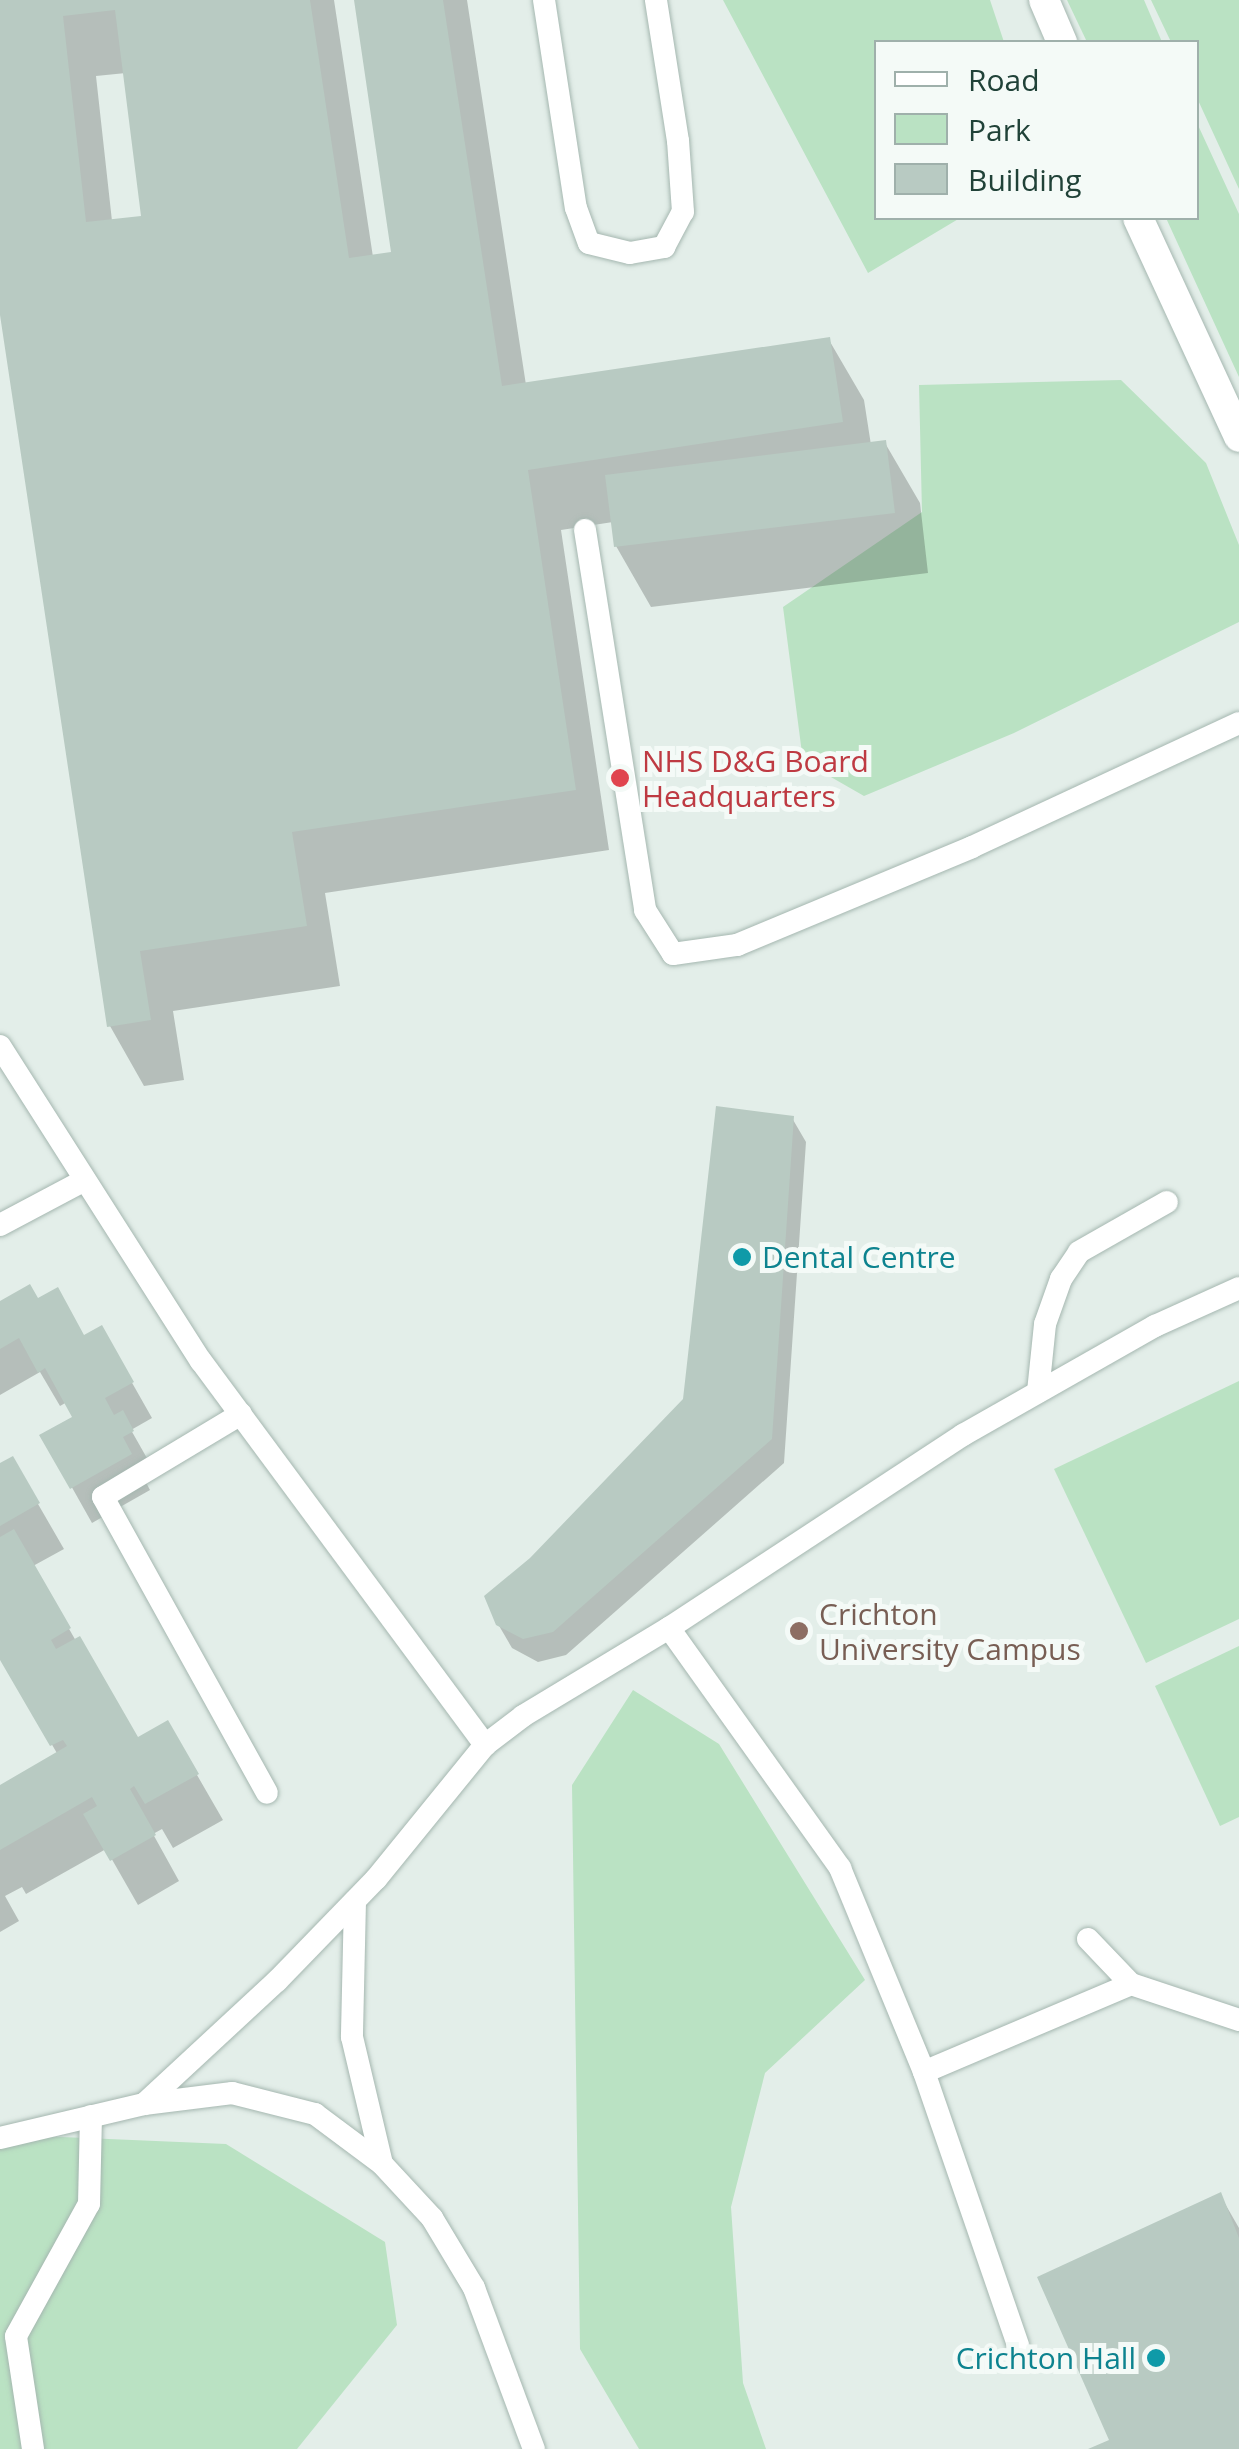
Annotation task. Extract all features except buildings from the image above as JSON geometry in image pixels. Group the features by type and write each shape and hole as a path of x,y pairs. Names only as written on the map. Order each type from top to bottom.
{"street":[{"path":"1044,0 1061,40"},
{"path":"1139,220 1239,437"}],"lane":[{"path":"544,0 576,208 589,244 630,254 664,247 683,212 678,141 656,0"},
{"path":"585,530 645,910 673,954 737,945 972,847 1239,723"},
{"path":"0,1046 240,1414 485,1745"},
{"path":"0,1225 85,1180"},
{"path":"1038,1392 1044,1324 1061,1280 1080,1252 1166,1202"},
{"path":"144,2104 276,1982 355,1901 485,1745 522,1716 668,1628 964,1435 1155,1326 1239,1288"},
{"path":"240,1414 103,1498 267,1793"},
{"path":"668,1628 840,1868 924,2072 1018,2345"},
{"path":"355,1901 352,2037 382,2164"},
{"path":"1088,1939 1130,1984 1239,2020"},
{"path":"924,2072 1130,1984"},
{"path":"0,2138 144,2104 232,2093 314,2114 382,2164 432,2218 474,2288 534,2449"},
{"path":"34,2449 16,2336 89,2204 91,2116"}],"green space":[{"path":"723,0 990,0 1003,40 874,40 874,220 957,220 868,273"},
{"path":"1067,0 1144,0 1161,40 1086,40"},
{"path":"1151,0 1239,0 1239,189 1199,102 1199,40 1170,40"},
{"path":"1199,127 1239,214 1239,377 1167,220 1199,220"},
{"path":"1121,380 1206,463 1239,545 1239,622 1014,733 864,796 803,761 783,607 922,512 919,385"},
{"path":"1239,1381 1239,1619 1146,1663 1054,1469"},
{"path":"1239,1646 1239,1817 1220,1826 1155,1686"},
{"path":"633,1690 719,1744 865,1980 765,2073 731,2207 743,2383 766,2449 639,2449 580,2349 572,1785"},
{"path":"15,2135 226,2144 385,2242 397,2325 297,2449 0,2449 0,2140"}],"place":[{"name":"NHS D&G Board Headquarters","path":"620,778"},
{"name":"Dental Centre","path":"742,1257"},
{"name":"Crichton University Campus","path":"799,1631"},
{"name":"Crichton Hall","path":"1156,2358"}]}
